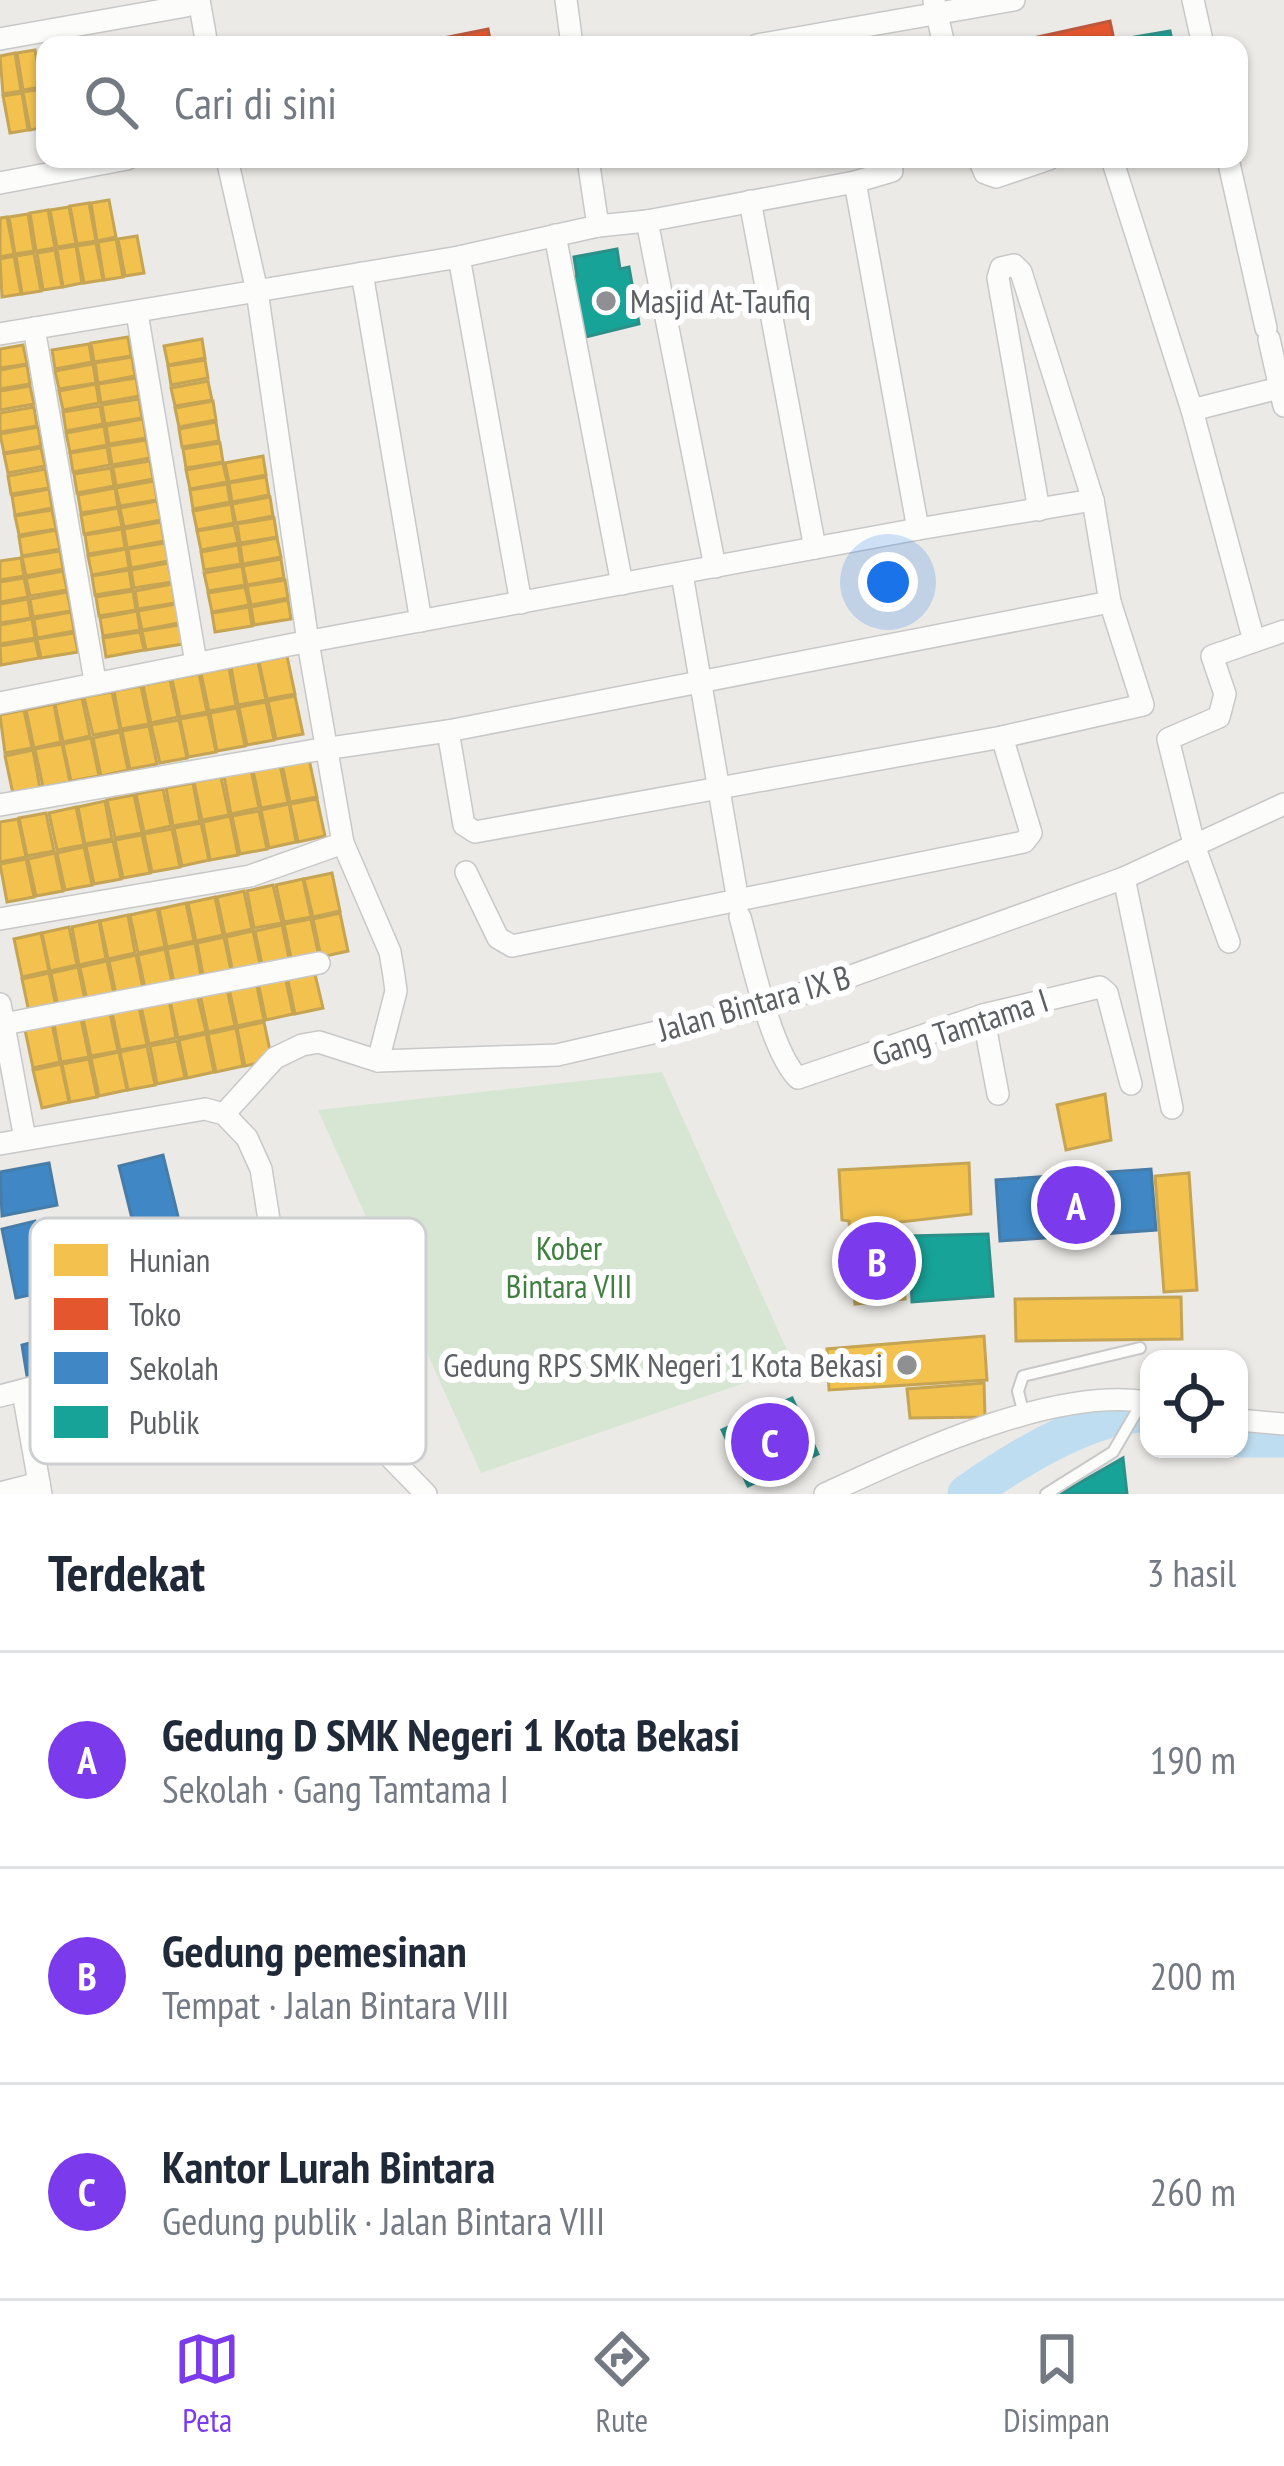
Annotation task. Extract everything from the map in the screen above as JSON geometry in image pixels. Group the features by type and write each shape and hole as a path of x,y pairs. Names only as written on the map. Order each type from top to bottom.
{"street":[{"path":"566,0 571,36"},
{"path":"799,36 935,7 1014,0"},
{"path":"1192,0 1201,36"},
{"path":"0,39 87,11 192,3 204,36"},
{"path":"0,182 77,168"},
{"path":"229,168 257,291 308,642 343,843 389,952 394,976 396,991 378,1061"},
{"path":"589,168 598,226"},
{"path":"983,168 996,177 1022,168"},
{"path":"1115,168 1192,410 1254,641"},
{"path":"1192,410 1281,397 1230,168"},
{"path":"0,334 459,257 892,171"},
{"path":"855,182 918,529"},
{"path":"750,201 815,548"},
{"path":"647,221 715,567"},
{"path":"555,235 622,584"},
{"path":"459,257 521,603"},
{"path":"448,730 464,825 475,832 1002,737 1143,705 1110,602 1093,500 1022,272 1014,265 1001,268 998,278 1039,510"},
{"path":"362,273 422,621"},
{"path":"136,314 196,663"},
{"path":"34,328 94,682"},
{"path":"0,703 308,642 1093,500"},
{"path":"682,574 739,909 765,1007"},
{"path":"0,805 448,730 1110,602"},
{"path":"1229,942 1195,848 1168,739 1219,717 1225,694 1212,656 1284,631"},
{"path":"466,872 498,938 512,946 739,909 1029,839 1002,737"},
{"name":"Jalan Bintara IX B","path":"224,1114 275,1058 302,1045 320,1042 378,1061 557,1055 765,1007 1124,878 1284,804"},
{"path":"0,919 250,876 343,843"},
{"path":"1124,878 1172,1108"},
{"path":"25,1139 2,1014 319,963"},
{"name":"Gang Tamtama I","path":"765,1007 790,1069 802,1078 983,1015 1076,991 1104,989 1131,1084"},
{"path":"983,1015 998,1094"},
{"path":"0,1144 205,1109 224,1114 247,1138 261,1169 268,1218"},
{"path":"11,1394 30,1456"},
{"path":"825,1494 1024,1415 1100,1398 1140,1404"},
{"path":"1248,1421 1284,1424"},
{"path":"397,1464 425,1494"},
{"path":"0,1493 40,1489"}],"lane":[{"path":"1024,1415 1018,1391 1018,1379 1023,1376 1140,1348"},
{"path":"1046,1494 1112,1452 1140,1409"}],"green space":[{"name":"Kober Bintara VIII","path":"662,1072 794,1366 481,1473 426,1351 426,1218 366,1218 318,1110"}],"building: Hunian":[{"path":"35,50 36,88 23,90 17,53"},
{"path":"15,53 21,91 3,94 0,56"},
{"path":"36,90 36,129 30,130 23,92"},
{"path":"22,93 28,130 10,133 3,96"},
{"path":"109,200 116,237 97,241 91,203"},
{"path":"89,203 96,241 77,244 70,206"},
{"path":"69,207 76,244 57,247 50,210"},
{"path":"48,210 55,248 36,251 30,213"},
{"path":"28,214 34,251 15,254 9,217"},
{"path":"7,217 14,254 0,257 0,218"},
{"path":"137,236 144,273 125,276 118,239"},
{"path":"116,239 123,277 104,280 98,242"},
{"path":"96,243 103,280 84,283 77,246"},
{"path":"76,246 82,283 63,287 57,249"},
{"path":"55,250 62,287 43,290 37,253"},
{"path":"34,253 41,291 22,294 16,256"},
{"path":"14,256 21,294 2,297 0,259"},
{"path":"128,337 131,356 94,362 91,343"},
{"path":"202,339 205,358 168,365 164,346"},
{"path":"89,344 92,362 55,369 52,350"},
{"path":"23,345 27,364 0,368 0,349"},
{"path":"132,357 135,376 98,383 95,363"},
{"path":"205,360 208,378 171,385 168,366"},
{"path":"93,364 96,383 59,389 55,371"},
{"path":"27,365 30,384 0,389 0,370"},
{"path":"136,378 139,396 101,403 98,384"},
{"path":"208,381 212,400 175,406 171,388"},
{"path":"96,384 99,403 63,410 59,391"},
{"path":"30,386 34,404 0,410 0,391"},
{"path":"139,399 142,418 105,424 102,405"},
{"path":"213,401 216,420 179,427 175,408"},
{"path":"100,406 103,424 66,431 63,412"},
{"path":"34,407 37,426 0,432 0,413"},
{"path":"143,419 146,438 109,444 106,426"},
{"path":"216,422 219,441 182,447 179,429"},
{"path":"104,426 107,445 70,452 66,433"},
{"path":"38,427 41,446 4,453 0,434"},
{"path":"146,440 150,458 112,465 109,446"},
{"path":"220,443 223,462 186,468 183,449"},
{"path":"107,447 110,465 73,472 70,453"},
{"path":"41,448 45,466 8,473 4,454"},
{"path":"263,456 266,475 229,482 225,463"},
{"path":"150,461 153,479 116,486 113,467"},
{"path":"223,463 227,482 190,489 186,470"},
{"path":"111,468 114,486 77,493 74,474"},
{"path":"45,469 49,488 11,494 8,476"},
{"path":"266,477 269,495 232,502 229,483"},
{"path":"154,481 157,500 120,506 116,488"},
{"path":"227,484 230,502 193,509 190,490"},
{"path":"115,488 118,507 81,513 78,495"},
{"path":"49,489 52,508 15,515 12,496"},
{"path":"270,497 273,516 236,523 232,504"},
{"path":"157,501 161,520 124,527 120,508"},
{"path":"231,504 234,523 197,530 193,511"},
{"path":"118,508 122,527 84,534 81,515"},
{"path":"52,510 56,529 19,535 15,516"},
{"path":"274,518 277,537 240,543 237,524"},
{"path":"161,522 164,541 127,548 124,529"},
{"path":"234,525 238,543 201,550 197,531"},
{"path":"122,529 125,548 88,554 85,535"},
{"path":"56,530 60,549 22,556 19,537"},
{"path":"277,538 281,557 243,564 240,545"},
{"path":"165,543 168,561 131,568 128,549"},
{"path":"238,545 241,564 204,570 201,552"},
{"path":"126,549 129,568 92,575 88,556"},
{"path":"60,551 63,569 26,576 22,557"},
{"path":"21,558 24,576 0,580 0,561"},
{"path":"281,559 284,578 247,585 243,566"},
{"path":"168,563 172,582 134,588 131,570"},
{"path":"242,566 245,585 208,591 204,573"},
{"path":"129,570 132,589 95,595 92,576"},
{"path":"63,571 67,590 30,596 26,578"},
{"path":"24,578 28,597 0,602 0,582"},
{"path":"285,580 288,598 251,605 247,586"},
{"path":"172,584 175,603 138,609 135,591"},
{"path":"245,587 249,605 212,612 208,593"},
{"path":"133,591 136,610 99,616 96,597"},
{"path":"67,592 71,611 33,617 30,599"},
{"path":"28,599 31,618 0,623 0,604"},
{"path":"288,600 291,619 254,625 251,607"},
{"path":"176,604 179,623 142,630 138,611"},
{"path":"249,607 252,626 215,632 212,613"},
{"path":"137,611 140,630 103,636 100,618"},
{"path":"71,612 74,631 37,638 34,619"},
{"path":"32,619 35,638 0,644 0,625"},
{"path":"179,625 183,644 146,650 142,631"},
{"path":"140,632 144,650 106,657 103,638"},
{"path":"74,633 78,652 41,658 37,639"},
{"path":"35,640 39,658 1,665 0,646"},
{"path":"287,656 295,694 267,699 259,662"},
{"path":"258,662 266,700 238,705 231,667"},
{"path":"229,668 236,706 209,711 201,673"},
{"path":"199,674 207,712 180,717 172,679"},
{"path":"170,680 178,717 151,723 143,685"},
{"path":"141,686 149,724 121,729 114,691"},
{"path":"112,692 120,730 93,735 84,697"},
{"path":"295,696 303,734 276,739 268,701"},
{"path":"82,698 90,736 63,742 55,704"},
{"path":"266,702 274,740 247,745 239,707"},
{"path":"54,704 61,742 34,748 26,710"},
{"path":"237,708 245,746 217,751 210,713"},
{"path":"24,710 32,748 5,753 0,715"},
{"path":"208,714 216,752 188,757 180,719"},
{"path":"179,720 187,758 160,763 151,725"},
{"path":"149,726 157,764 130,769 122,731"},
{"path":"120,732 128,770 101,776 93,738"},
{"path":"91,738 99,776 71,781 63,744"},
{"path":"62,744 70,782 43,787 35,749"},
{"path":"33,750 40,788 13,794 5,756"},
{"path":"309,759 317,797 290,802 282,764"},
{"path":"280,765 288,803 261,808 253,770"},
{"path":"251,770 259,808 231,814 224,776"},
{"path":"221,777 229,815 202,820 194,782"},
{"path":"193,783 200,821 173,826 166,788"},
{"path":"163,789 171,826 144,832 136,794"},
{"path":"134,795 142,833 115,838 107,800"},
{"path":"317,799 325,836 298,842 290,804"},
{"path":"105,801 112,839 85,844 78,807"},
{"path":"289,804 296,842 269,848 261,810"},
{"path":"76,807 84,845 57,850 49,813"},
{"path":"259,811 267,849 240,854 232,816"},
{"path":"46,813 54,851 27,856 19,818"},
{"path":"230,816 238,855 210,860 203,822"},
{"path":"18,819 26,857 0,862 0,822"},
{"path":"201,823 209,860 182,866 174,828"},
{"path":"172,829 180,867 152,872 144,834"},
{"path":"142,835 150,873 123,878 115,840"},
{"path":"113,841 121,879 94,884 86,846"},
{"path":"84,847 92,885 65,890 57,853"},
{"path":"55,853 63,891 36,896 28,859"},
{"path":"26,859 34,897 7,902 0,864"},
{"path":"332,873 340,911 313,917 304,879"},
{"path":"303,879 311,917 284,922 276,885"},
{"path":"273,885 282,923 254,928 247,891"},
{"path":"244,891 252,929 225,935 217,897"},
{"path":"215,897 223,935 196,941 188,903"},
{"path":"186,903 194,941 167,947 159,909"},
{"path":"157,909 165,947 138,953 130,915"},
{"path":"340,913 348,951 321,957 313,919"},
{"path":"128,915 135,953 108,959 100,921"},
{"path":"311,919 319,957 292,962 284,924"},
{"path":"99,921 106,959 79,965 72,927"},
{"path":"282,925 290,963 263,969 255,931"},
{"path":"69,927 77,965 50,971 42,933"},
{"path":"253,931 261,969 233,974 226,937"},
{"path":"41,933 49,971 22,977 14,939"},
{"path":"224,937 232,975 204,980 197,943"},
{"path":"195,943 202,981 175,987 167,949"},
{"path":"165,949 173,987 146,993 138,955"},
{"path":"136,955 144,993 117,999 109,961"},
{"path":"107,961 115,999 88,1005 80,967"},
{"path":"78,967 86,1005 59,1011 51,973"},
{"path":"314,970 323,1008 295,1014 287,976"},
{"path":"49,973 57,1011 30,1017 22,979"},
{"path":"285,976 293,1014 266,1020 258,982"},
{"path":"256,982 264,1020 237,1026 229,988"},
{"path":"227,989 235,1026 208,1032 200,994"},
{"path":"197,994 206,1032 178,1038 170,1000"},
{"path":"169,1000 176,1038 149,1044 141,1006"},
{"path":"139,1007 147,1045 120,1050 112,1012"},
{"path":"110,1013 118,1051 91,1056 83,1018"},
{"path":"81,1019 89,1057 61,1062 54,1024"},
{"path":"264,1022 272,1060 245,1066 237,1028"},
{"path":"52,1024 60,1062 33,1068 25,1030"},
{"path":"236,1028 243,1066 216,1072 208,1034"},
{"path":"206,1034 214,1072 187,1078 179,1040"},
{"path":"177,1041 185,1078 157,1084 150,1046"},
{"path":"147,1046 155,1085 128,1090 120,1052"},
{"path":"119,1052 127,1090 99,1096 91,1058"},
{"path":"89,1059 97,1097 70,1102 62,1064"},
{"path":"61,1064 69,1102 42,1108 33,1070"},
{"path":"1105,1094 1111,1140 1066,1150 1057,1105"},
{"path":"969,1163 971,1214 900,1222 905,1299 855,1304 849,1221 842,1220 839,1170"},
{"path":"1189,1173 1197,1290 1164,1292 1155,1176"},
{"path":"1181,1297 1182,1339 1016,1341 1015,1299"},
{"name":"Gedung RPS SMK Negeri 1 Kota Bekasi","path":"984,1336 987,1380 829,1390 827,1349"},
{"path":"984,1383 985,1417 910,1418 907,1389"}],"building: Toko":[{"path":"1110,21 1113,36 1042,36"},
{"path":"488,29 489,36 453,36"}],"building: Sekolah":[{"path":"163,1155 178,1218 132,1218 119,1166"},
{"path":"49,1163 57,1205 2,1216 0,1172"},
{"path":"1151,1169 1156,1230 1000,1241 996,1180"},
{"path":"30,1222 30,1295 16,1298 2,1229"},
{"path":"30,1343 27,1376 22,1345"}],"building: Publik":[{"name":"Masjid At-Taufiq","path":"617,249 620,269 629,267 639,324 586,337 571,278 577,276 574,257"},
{"path":"988,1234 993,1296 912,1302 909,1236"},
{"path":"792,1398 818,1454 748,1486 722,1430"},
{"path":"1123,1458 1127,1494 1060,1494"}],"waterway":[{"path":"967,1494 1078,1429 1140,1414"},
{"path":"1248,1438 1284,1438"}],"place":[{"name":"Masjid At-Taufiq","path":"606,301"},
{"name":"Gedung D SMK Negeri 1 Kota Bekasi","path":"1076,1205"},
{"name":"Gedung pemesinan","path":"877,1261"},
{"name":"Gedung RPS SMK Negeri 1 Kota Bekasi","path":"907,1365"},
{"name":"Kantor Lurah Bintara","path":"770,1442"}]}
